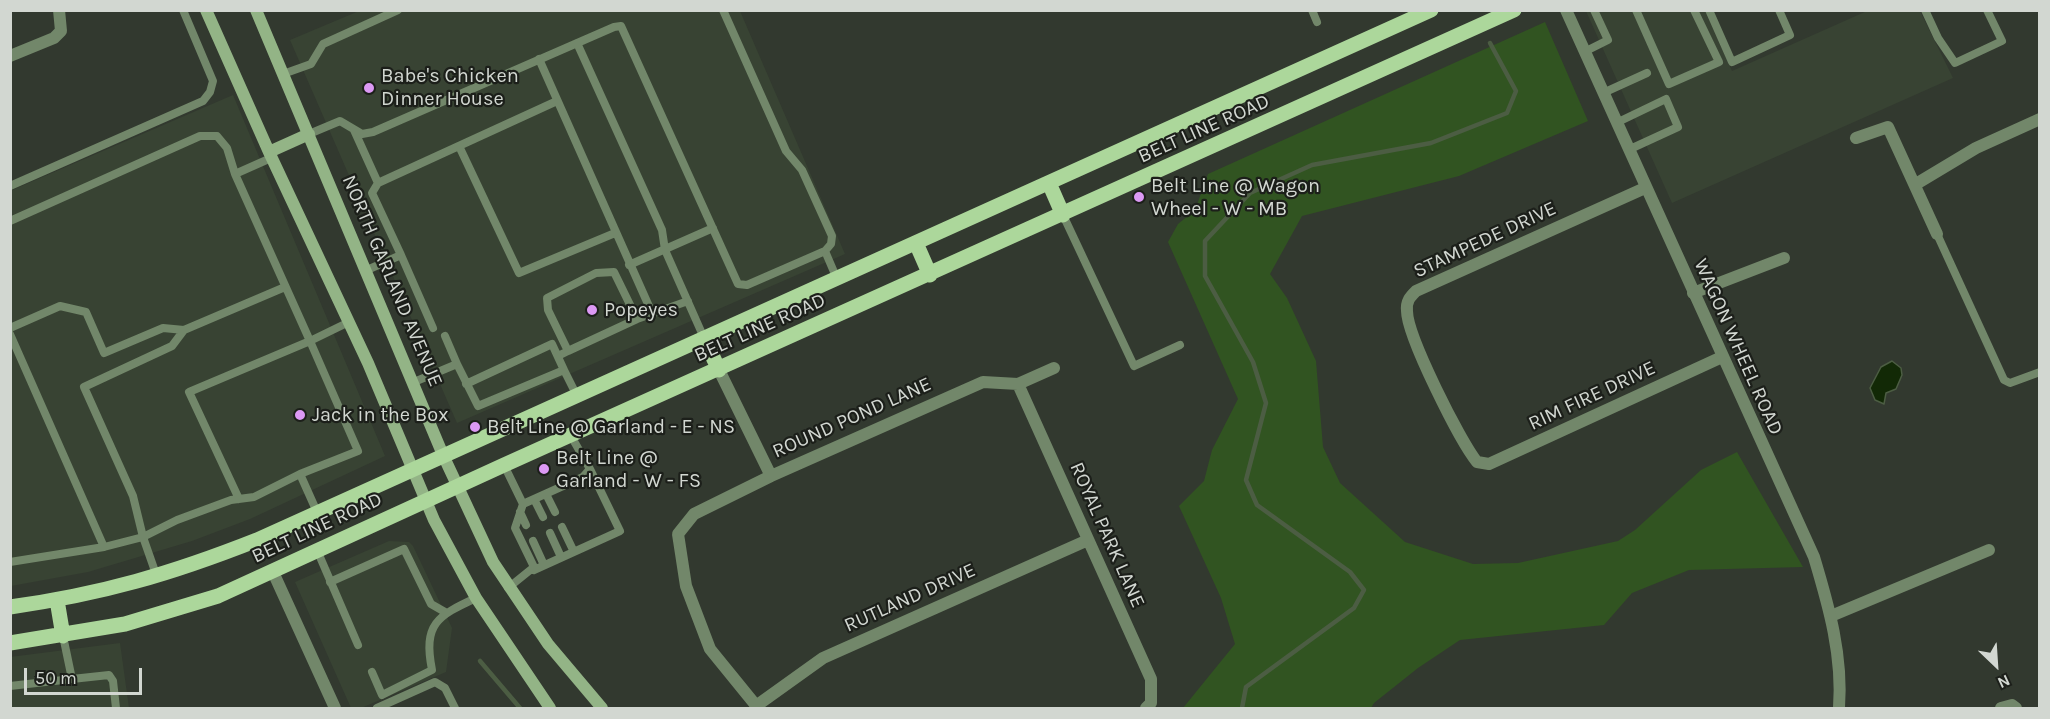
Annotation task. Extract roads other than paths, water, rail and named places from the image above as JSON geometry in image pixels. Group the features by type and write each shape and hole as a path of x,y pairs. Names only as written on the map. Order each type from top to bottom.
{"main road":[{"path":"206,10 270,155 349,322 453,557 476,598 550,708"},
{"name":"NORTH GARLAND AVENUE","path":"256,10 457,486 508,588 548,644 602,708"},
{"name":"BELT LINE ROAD","path":"10,607 57,600 157,577 257,540 576,394 837,279 1431,10"},
{"name":"BELT LINE ROAD","path":"10,643 125,624 218,596 1514,10"},
{"path":"270,155 309,134"},
{"path":"1049,183 1063,215"},
{"path":"916,243 930,275"},
{"path":"704,338 719,370"},
{"path":"57,600 63,636"}],"street":[{"path":"10,56 54,38 61,31 59,10"},
{"name":"WAGON WHEEL ROAD","path":"1566,10 1814,557 1831,616 1840,667 1839,708"},
{"path":"1916,184 1976,148 2040,119"},
{"path":"1856,138 1888,127 1937,234"},
{"name":"STAMPEDE DRIVE","path":"1477,462 1461,440 1408,323 1408,299 1416,291 1433,282 1645,188"},
{"path":"1693,293 1784,258"},
{"name":"RIM FIRE DRIVE","path":"1477,462 1489,464 1722,357"},
{"name":"ROUND POND LANE","path":"757,707 710,649 686,586 678,534 694,514 771,476 983,382 1018,384 1054,368"},
{"path":"719,370 771,476"},
{"name":"ROYAL PARK LANE","path":"1018,384 1151,679 1149,706"},
{"name":"RUTLAND DRIVE","path":"757,707 823,658 1088,540"},
{"path":"1831,616 1989,550"},
{"path":"273,572 335,708"},
{"path":"2001,708 2012,705 2016,708"}],"lane":[{"path":"10,186 203,101 210,92 213,81 183,10"},
{"path":"283,74 311,64 323,44 398,10"},
{"path":"309,134 340,121 362,134 373,132 539,59 621,26 738,285 747,285 825,251 831,244 832,236 802,170 786,151 723,10"},
{"path":"1312,10 1317,22"},
{"path":"1584,52 1608,40 1594,10"},
{"path":"1628,150 1678,127 1666,99 1669,84 1636,10"},
{"path":"1669,84 1719,62 1694,10"},
{"path":"1709,10 1732,62 1790,36 1779,10"},
{"path":"1925,10 1938,38 1955,63 2002,41 1987,10"},
{"path":"577,43 662,230 665,250 704,338"},
{"path":"539,59 652,313"},
{"path":"1603,93 1647,73"},
{"path":"1616,123 1666,99"},
{"path":"433,328 372,193 378,183 557,101"},
{"path":"353,128 378,183"},
{"path":"10,221 200,136 217,136 227,148 236,174 358,451 300,474 254,497 239,499 177,519 144,537 104,547 10,562"},
{"path":"459,146 519,273 615,233"},
{"path":"236,174 270,155"},
{"path":"1063,215 1134,366 1180,345"},
{"path":"629,265 713,228"},
{"path":"1937,234 2004,380 2010,383 2040,372"},
{"path":"825,251 837,279"},
{"path":"367,270 401,255"},
{"path":"568,351 548,310 548,298 596,273 607,270 618,276 637,319"},
{"path":"10,328 60,306 86,312 104,353 163,328 184,330 285,286"},
{"path":"558,356 637,319 688,301"},
{"path":"239,499 189,392 310,342 349,322"},
{"path":"157,577 133,496 84,387 172,346 184,330"},
{"path":"10,334 104,547"},
{"path":"445,336 476,406 483,406 564,370"},
{"path":"466,384 552,344 576,394"},
{"path":"414,382 457,364"},
{"path":"508,588 534,570 620,531 571,436"},
{"path":"504,465 526,525"},
{"path":"534,570 534,565 515,528 521,508 534,499 583,477 590,469"},
{"path":"300,474 317,512"},
{"path":"546,494 555,512"},
{"path":"534,499 543,517"},
{"path":"562,527 574,552"},
{"path":"550,533 561,557"},
{"path":"533,541 544,565"},
{"path":"330,582 404,549 431,604 445,612"},
{"path":"317,550 358,645"},
{"path":"372,672 382,695 432,669 428,647 434,626 445,612 476,598"},
{"path":"63,636 72,679"},
{"path":"10,686 109,675 113,681 116,708"},
{"path":"377,708 435,682 446,688 455,708"}],"waterway":[{"path":"1242,708 1246,687 1354,608 1364,590 1350,572 1257,505 1246,480 1266,403 1253,362 1205,276 1205,241 1250,193 1312,165 1431,143 1507,113 1516,91 1490,43"},
{"path":"480,661 520,708"}],"place":[{"name":"Babe's Chicken Dinner House","path":"369,88"},
{"name":"Belt Line @ Wagon Wheel - W - MB","path":"1139,197"},
{"name":"Popeyes","path":"592,310"},
{"name":"Jack in the Box","path":"300,415"},
{"name":"Belt Line @ Garland - E - NS","path":"475,427"},
{"name":"Belt Line @ Garland - W - FS","path":"544,469"}]}
